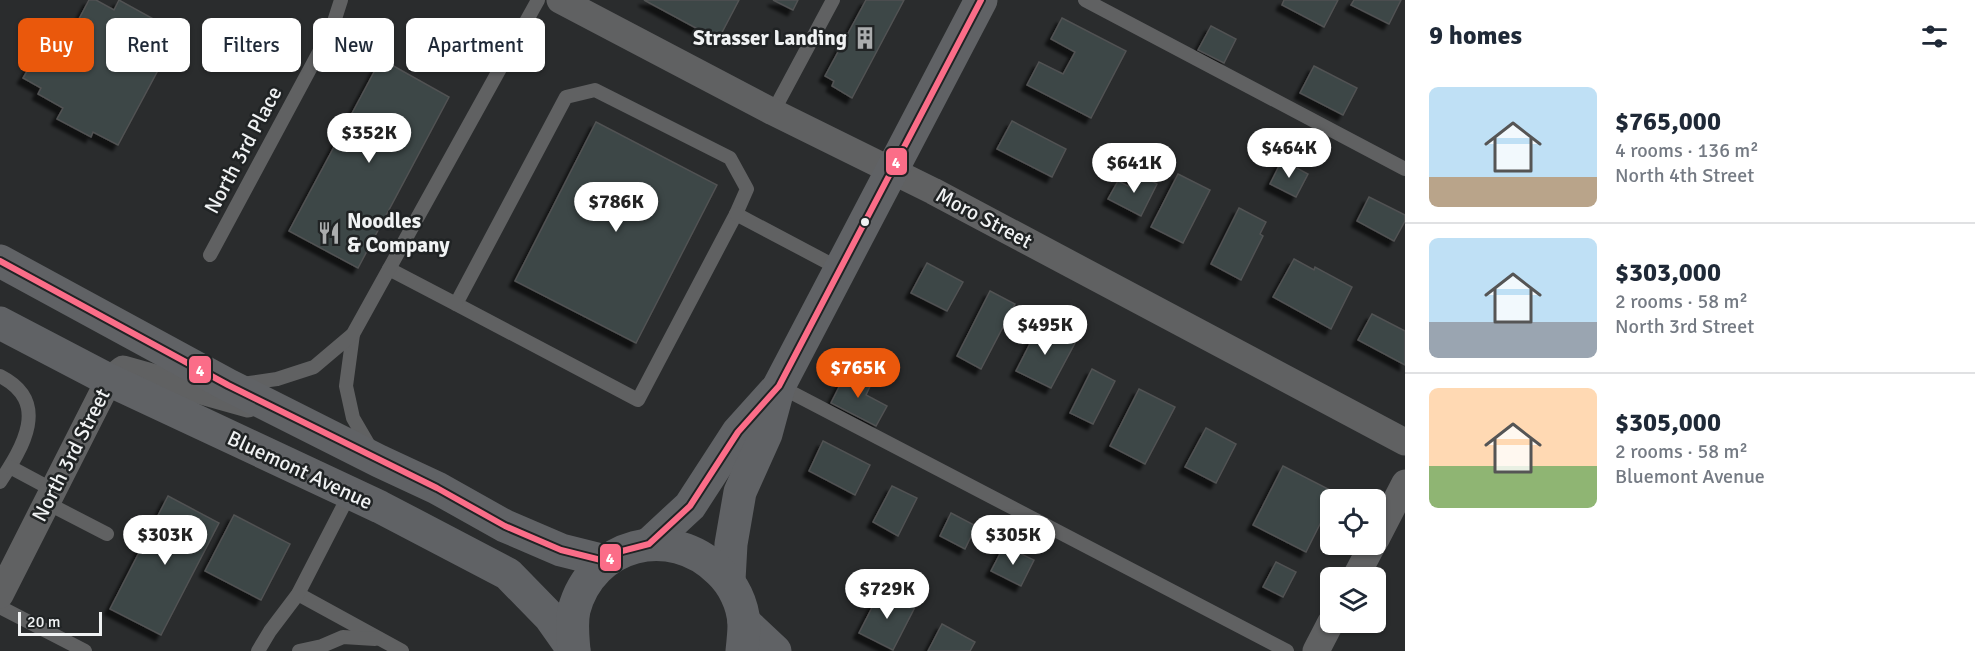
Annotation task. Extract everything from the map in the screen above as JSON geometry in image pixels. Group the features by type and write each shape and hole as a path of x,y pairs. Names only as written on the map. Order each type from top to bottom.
{"main road":[{"path":"729,580 740,492 766,434 779,386 981,0"},
{"name":"Bluemont Avenue","path":"0,261 228,386 437,488 505,526 561,550 605,561"},
{"name":"Bluemont Avenue","path":"0,323 109,380 418,526 508,574 550,617 574,651"},
{"path":"649,544 690,506 738,432 779,386"},
{"path":"574,651 572,629 574,612 580,592 591,575 605,561 622,552 649,544 668,544 689,549 707,559 729,580 738,597 743,637 775,651"}],"street":[{"name":"Moro Street","path":"560,0 773,112 891,169 1405,442"},
{"name":"North 3rd Street","path":"0,595 109,380 123,369 177,386 281,413"},
{"path":"1386,520 1405,483"},
{"path":"1316,651 1325,633"}],"lane":[{"name":"North 3rd Place","path":"210,255 332,28 341,0"},
{"path":"228,386 277,379 314,367 353,334 538,0"},
{"path":"773,112 833,0"},
{"path":"1085,0 1405,169"},
{"path":"389,269 638,400 747,189 730,158 595,90 566,97 456,304"},
{"path":"736,214 840,268"},
{"path":"353,334 346,386 353,418 379,461"},
{"path":"0,376 12,382 24,395 29,413 28,432 0,482"},
{"path":"779,386 1287,651"},
{"path":"10,467 107,534"},
{"path":"258,651 298,594 350,493"},
{"path":"298,594 402,651"},
{"path":"0,607 85,651"},
{"path":"55,635 62,622"},
{"path":"299,651 321,648 343,637 380,639"}],"building":[{"path":"89,0 96,0 114,10 119,0 152,18 106,18 106,72 157,72 118,145 93,132 91,137 57,119 63,108 38,94 41,88 23,78 26,72 94,72 94,18 79,18"},
{"path":"644,0 739,0 718,40"},
{"path":"773,0 798,0 793,10"},
{"name":"Strasser Landing","path":"866,0 904,0 852,98 832,86 834,81 825,76"},
{"path":"1284,0 1338,0 1324,27 1282,5"},
{"path":"1354,0 1401,0 1389,24 1351,5"},
{"path":"1062,18 1126,51 1091,118 1027,85 1039,62 1063,74 1075,52 1051,39"},
{"path":"1211,26 1236,39 1224,63 1198,50"},
{"path":"394,66 449,97 358,268 289,231 374,72 394,72"},
{"path":"1314,66 1357,88 1343,115 1300,93"},
{"path":"1012,121 1066,149 1052,177 997,149"},
{"path":"596,122 717,185 636,343 515,281"},
{"path":"1282,160 1308,174 1296,197 1270,184"},
{"path":"1136,172 1157,184 1141,216 1108,199 1118,181 1128,186"},
{"path":"1178,174 1210,190 1183,243 1151,227"},
{"path":"1369,197 1405,215 1405,221 1394,241 1357,221"},
{"path":"1239,208 1266,222 1260,234 1263,236 1241,280 1211,264"},
{"path":"1294,259 1314,270 1315,267 1352,287 1331,329 1273,297"},
{"path":"927,263 963,282 947,311 911,293"},
{"path":"990,291 1015,304 981,369 957,356"},
{"path":"1372,314 1405,331 1405,365 1358,340"},
{"path":"1040,324 1075,343 1051,388 1016,371"},
{"path":"848,369 872,382 866,395 887,406 876,426 831,403"},
{"path":"1092,369 1115,381 1093,424 1070,413"},
{"path":"1139,389 1175,407 1145,464 1110,446"},
{"path":"1206,428 1236,444 1216,483 1185,467"},
{"path":"823,441 870,465 855,495 809,471"},
{"path":"1283,466 1328,489 1320,489 1320,524 1306,552 1253,525"},
{"path":"892,486 917,498 898,536 873,522"},
{"path":"168,496 219,523 161,635 110,609"},
{"path":"951,513 976,526 965,549 940,536"},
{"path":"234,515 290,544 261,600 205,571"},
{"path":"1004,546 1034,560 1021,586 991,571"},
{"path":"1276,562 1296,572 1283,597 1263,587"},
{"path":"881,590 915,607 893,650 859,633"},
{"path":"942,624 975,642 970,651 928,651"}],"transit line":[{"name":"4","path":"0,261 228,385 437,488 505,526 561,550 605,561 622,551 649,544 690,506 738,432 779,386 981,0"}],"place":[{"name":"Strasser Landing","path":"865,38"},
{"name":"Noodles & Company","path":"329,233"}]}
